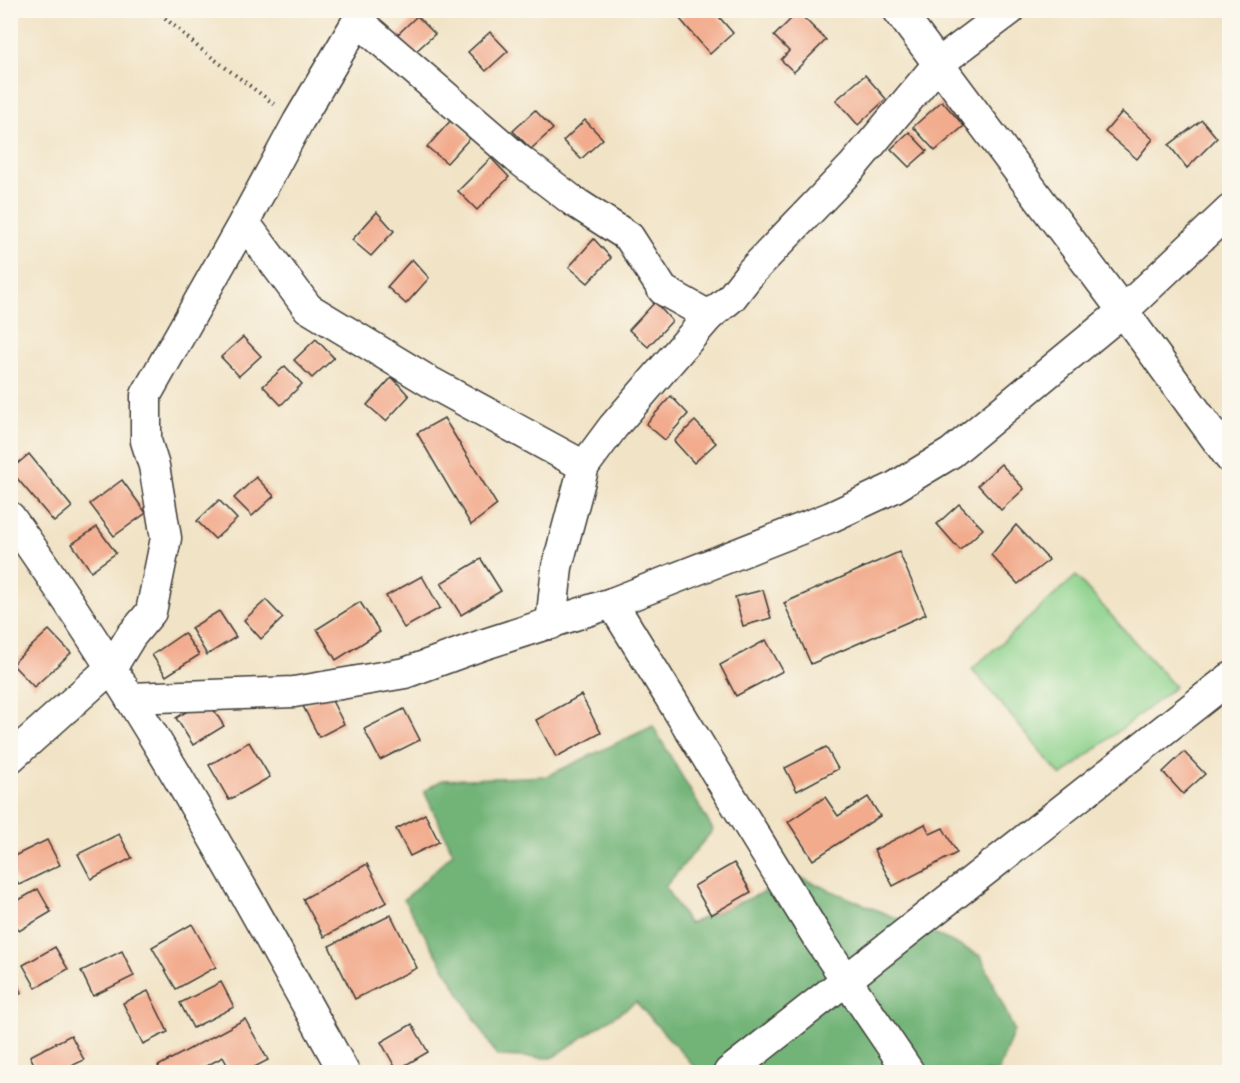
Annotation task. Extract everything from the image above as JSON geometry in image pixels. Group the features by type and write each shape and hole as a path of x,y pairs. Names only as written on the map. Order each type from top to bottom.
{"street":[{"path":"898,10 1230,458"},
{"path":"551,624 557,567 584,466 613,427 709,316 731,297 752,271 852,167 938,64 1010,10"},
{"path":"10,758 112,667 131,636 151,612 166,538 154,466 146,441 146,395 298,122 361,16 517,158 573,201 629,237 663,290 709,316"},
{"path":"130,698 294,692 405,673 482,645 612,603 831,517 893,488 951,453 1123,311 1230,210"},
{"path":"244,222 308,308 432,383 584,466"},
{"path":"10,517 53,577 112,667 170,763 344,1072"},
{"path":"612,603 812,928 909,1072"},
{"path":"729,1072 1230,678"}],"path":[{"path":"156,10 198,47 298,122"}],"green space":[{"path":"1076,576 1175,687 1061,776 972,669"},
{"path":"653,726 713,830 665,887 689,924 799,877 948,940 981,956 1014,1030 998,1072 699,1072 636,1002 552,1058 497,1056 404,900 453,853 424,791 442,780 547,776"}],"building":[{"path":"690,10 713,10 733,33 710,54 680,19"},
{"path":"798,12 826,40 794,72 781,60 789,51 774,36"},
{"path":"417,16 435,34 413,54 396,36"},
{"path":"490,32 508,51 486,71 468,52"},
{"path":"865,75 886,99 858,125 836,100"},
{"path":"942,101 964,126 935,151 913,127"},
{"path":"535,110 553,129 531,149 513,131"},
{"path":"1122,112 1153,139 1137,159 1105,132"},
{"path":"452,119 470,138 447,163 427,147"},
{"path":"585,120 603,139 581,159 563,141"},
{"path":"1202,120 1217,138 1187,168 1169,145"},
{"path":"909,132 927,151 909,167 891,149"},
{"path":"491,158 509,177 477,210 458,191"},
{"path":"377,212 394,231 371,256 352,240"},
{"path":"594,239 611,258 588,283 569,267"},
{"path":"412,259 429,278 406,304 387,287"},
{"path":"655,302 672,321 648,347 629,330"},
{"path":"243,337 261,356 239,376 221,357"},
{"path":"316,339 334,358 312,378 294,360"},
{"path":"285,366 302,384 281,405 263,386"},
{"path":"392,377 409,396 386,421 367,405"},
{"path":"671,396 688,414 665,440 646,424"},
{"path":"444,418 497,505 471,525 417,433"},
{"path":"695,421 716,443 694,463 674,441"},
{"path":"29,454 72,507 54,522 10,470"},
{"path":"1001,464 1024,489 1001,510 978,485"},
{"path":"256,477 274,496 252,516 234,498"},
{"path":"122,480 146,513 114,536 90,504"},
{"path":"219,500 237,519 215,539 197,521"},
{"path":"959,504 983,529 960,550 937,524"},
{"path":"1016,525 1049,560 1018,584 991,555"},
{"path":"97,527 116,553 91,571 72,544"},
{"path":"899,552 926,614 811,664 784,603"},
{"path":"481,559 501,591 461,615 441,583"},
{"path":"422,576 440,608 404,628 386,596"},
{"path":"763,590 771,618 743,626 735,597"},
{"path":"266,600 283,618 261,639 244,620"},
{"path":"360,602 380,632 336,660 317,629"},
{"path":"219,611 236,637 207,655 191,628"},
{"path":"49,630 71,653 34,687 12,664"},
{"path":"184,633 199,655 166,676 152,655"},
{"path":"766,640 783,671 736,696 720,665"},
{"path":"328,693 344,724 319,737 303,706"},
{"path":"581,695 601,733 556,757 536,720"},
{"path":"207,699 224,726 193,745 176,718"},
{"path":"404,709 420,740 380,760 364,729"},
{"path":"249,742 270,777 229,800 209,765"},
{"path":"826,747 838,769 797,791 785,768"},
{"path":"1184,752 1205,774 1183,794 1163,772"},
{"path":"825,797 838,816 868,797 880,816 813,860 788,822"},
{"path":"425,814 439,842 410,856 396,829"},
{"path":"925,824 930,834 943,828 957,853 893,886 874,850"},
{"path":"119,834 132,858 91,879 78,854"},
{"path":"47,840 60,865 19,885 10,868 10,858"},
{"path":"734,863 751,892 711,915 694,886"},
{"path":"367,864 387,902 324,937 303,899"},
{"path":"38,889 51,912 19,931 10,915 10,905"},
{"path":"391,915 417,968 355,999 329,946"},
{"path":"192,924 216,967 176,989 152,947"},
{"path":"55,947 68,969 36,988 23,965"},
{"path":"122,951 134,976 93,996 81,971"},
{"path":"10,974 22,993 10,999"},
{"path":"221,982 234,1007 193,1028 180,1003"},
{"path":"148,991 168,1032 143,1044 123,1003"},
{"path":"245,1019 268,1060 245,1072 231,1072 223,1057 195,1072 162,1072 158,1066"},
{"path":"412,1024 428,1052 397,1070 381,1042"},
{"path":"71,1035 84,1060 59,1072 38,1072 30,1056"}]}
